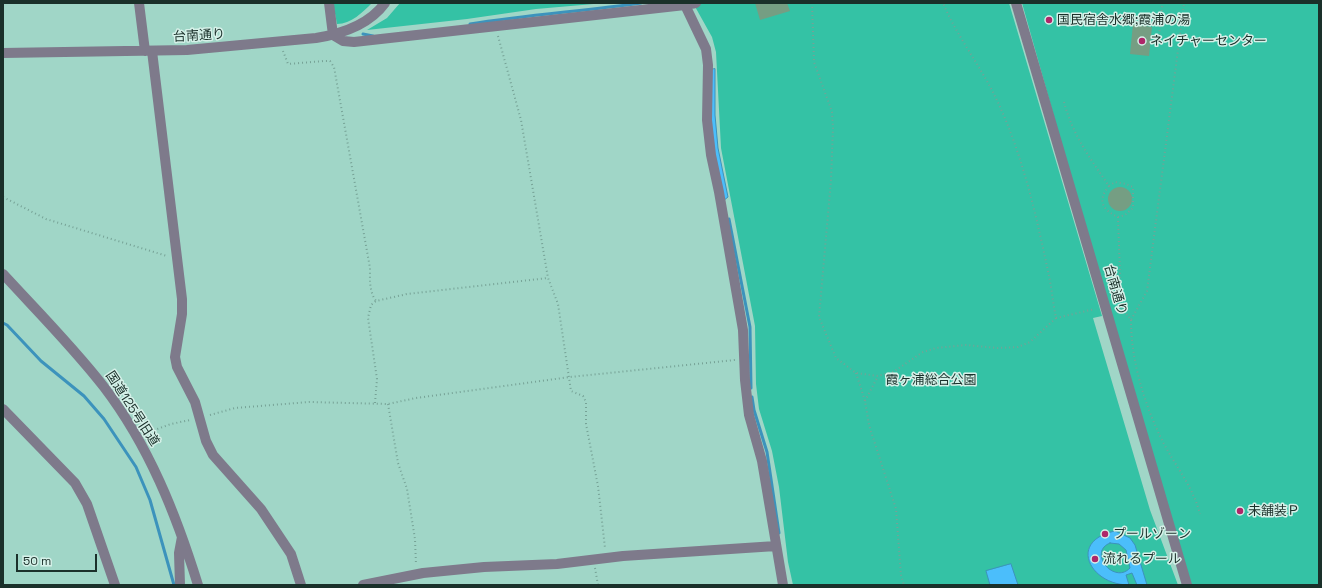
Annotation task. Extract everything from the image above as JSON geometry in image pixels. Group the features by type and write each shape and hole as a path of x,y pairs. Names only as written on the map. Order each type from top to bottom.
{"street":[{"path":"138,3 148,51 176,256 182,314 175,357 177,367 195,402 213,455 266,516 291,554 301,585"},
{"path":"329,3 333,35 343,41 354,42 495,26 594,17 690,4 706,49 708,65 707,120 711,155 720,192 743,330 749,415 762,461 784,585"},
{"name":"台南通り","path":"3,53 187,50 281,42 333,35 362,23 381,9 385,3"},
{"name":"台南通り","path":"1016,3 1187,585"},
{"name":"国道125号旧道","path":"3,274 84,362 116,404 137,438 162,485 182,536 198,585"},
{"path":"3,409 75,483 88,504 115,585"},
{"path":"180,585 179,553 182,536"},
{"path":"363,585 416,574 484,567 594,560 666,552 776,546"}],"path":[{"path":"812,3 814,62 832,112 831,180 818,317 836,358 856,374 865,401 869,425 896,509 901,575 904,585"},
{"path":"942,3 983,71 1000,106 1012,136 1034,210 1056,318"},
{"path":"1159,35 1162,7 1164,3"},
{"path":"1184,3 1147,291 1132,320 1131,344 1144,392 1156,425 1193,491 1200,514"},
{"path":"495,26 521,120 548,278 558,304 572,391 583,396 586,402 586,424 598,486 606,559"},
{"path":"281,42 288,64 330,61 334,67 369,261 370,286 376,301"},
{"path":"1064,102 1070,124 1082,146 1110,186"},
{"path":"1115,182 1133,187 1133,208 1125,215 1118,217 1107,212 1102,202 1103,194 1115,182"},
{"path":"3,197 46,219 154,252 176,256"},
{"path":"1118,217 1120,274 1118,303 1132,320"},
{"path":"375,403 377,379 368,318 370,305 376,301 407,294 449,288 548,278"},
{"path":"856,374 878,376 892,372 923,352 936,348 966,345 998,348 1018,347 1030,342 1056,318 1096,309"},
{"path":"137,438 171,424 200,418 235,408 309,402 388,404 416,398 570,378 744,359"},
{"path":"865,401 878,376"},
{"path":"388,404 398,463 408,496 415,539 416,574"},
{"path":"594,560 598,585"}],"green space":[{"path":"333,3 372,3 361,14 352,20 337,24"},
{"path":"400,3 605,3 536,9 467,19 367,30 387,18"},
{"name":"霞ヶ浦総合公園","path":"693,3 1009,3 1102,316 1093,318 1150,510 1178,585 793,585 788,562 779,487 772,451 759,409 756,384 755,326 721,148 716,52 712,37"},
{"path":"1022,3 1319,3 1319,585 1191,585 1096,266"}],"water":[{"path":"715,69 715,115 718,148 728,197 723,201 712,149 709,70"},
{"name":"流れるプール","path":"1115,531 1130,538 1135,545 1147,585 1137,585 1132,573 1126,575 1129,585 1115,583 1104,578 1095,571 1089,562 1088,552 1091,544 1100,536","holes":["1110,543 1119,544 1126,550 1130,568 1124,572 1117,573 1105,565 1101,553 1104,547"]},
{"path":"1011,564 1018,585 990,585 986,571"}],"building":[{"path":"755,3 787,3 790,11 760,20"},
{"path":"1133,24 1152,27 1149,56 1130,54"},
{"path":"1120,187 1125,188 1131,194 1131,204 1125,210 1120,211 1115,210 1109,204 1108,199 1109,194 1115,188"}],"waterway":[{"path":"470,24 641,3"},
{"path":"363,34 373,36"},
{"path":"729,219 750,327 751,388"},
{"path":"3,323 7,325 41,361 84,396 104,419 136,467 150,500 174,585"},
{"path":"752,397 754,410 767,452 779,533"}],"place":[{"name":"国民宿舎水郷;霞浦の湯","path":"1049,20"},
{"name":"ネイチャーセンター","path":"1142,41"},
{"name":"未舗装Ｐ","path":"1240,511"},
{"name":"プールゾーン","path":"1105,534"},
{"name":"流れるプール","path":"1095,559"}]}
